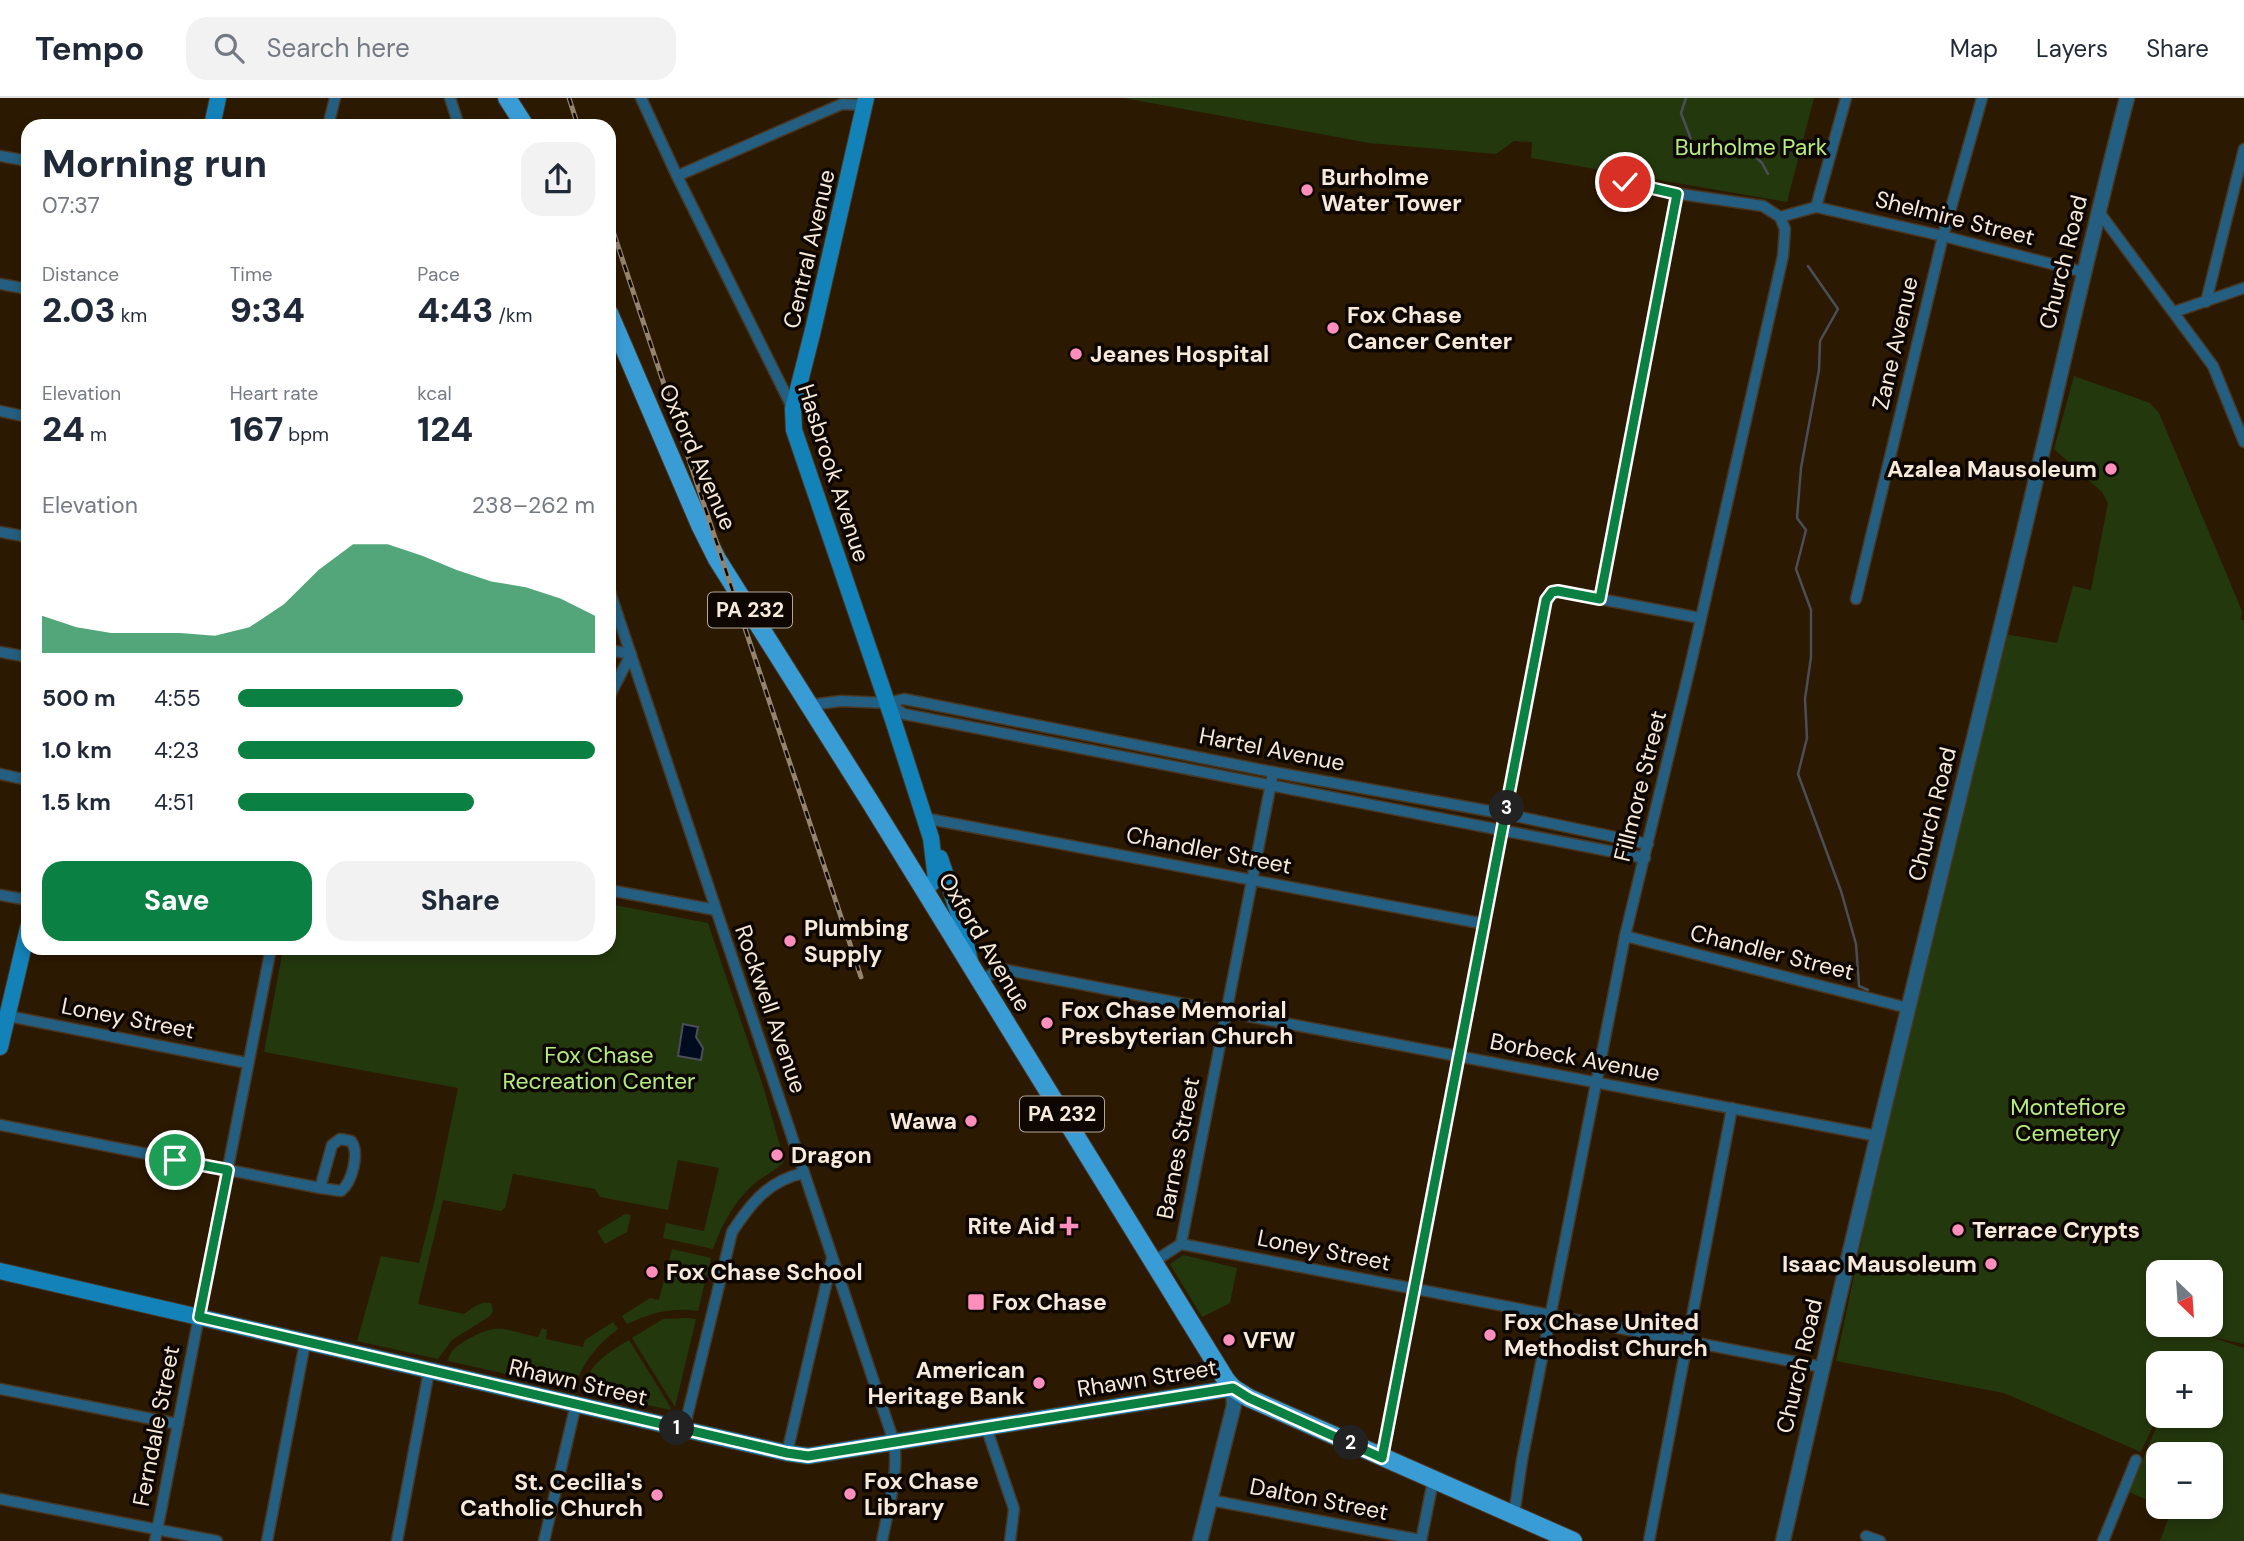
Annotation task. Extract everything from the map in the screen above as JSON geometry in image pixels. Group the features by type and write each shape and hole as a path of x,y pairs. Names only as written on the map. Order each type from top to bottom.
{"main road":[{"path":"214,119 218,98"},
{"path":"507,98 520,119"},
{"name":"Central Avenue","path":"793,409 866,101"},
{"name":"Oxford Avenue","path":"616,329 709,544 1220,1372 1233,1388 1249,1398 1514,1515"},
{"name":"Hasbrook Avenue","path":"793,409 794,430 924,818 944,866 975,974"},
{"name":"Hasbrook Avenue","path":"924,890 934,882 936,875 931,838"},
{"path":"0,1047 4,1016 21,954"},
{"name":"Rhawn Street","path":"0,1271 305,1343 808,1456 1233,1388"},
{"name":"PA 232","path":"1514,1515 1573,1541"}],"street":[{"path":"330,119 335,98"},
{"path":"450,98 457,119"},
{"name":"Hasbrook Avenue","path":"641,98 793,409"},
{"path":"1625,182 1677,194 1763,205 1780,216 1816,206 1846,98"},
{"name":"Zane Avenue","path":"1856,599 1942,236 1982,98"},
{"name":"Church Road","path":"1783,1541 1877,1136 2127,98"},
{"path":"677,176 842,104 866,101"},
{"path":"2206,302 2244,149"},
{"path":"0,156 21,160"},
{"path":"1600,599 1677,194"},
{"name":"Shelmire Street","path":"1816,206 2083,272"},
{"path":"2099,212 2213,366 2244,442"},
{"name":"Fillmore Street","path":"1514,1515 1522,1460 1625,936 1783,256 1785,229 1780,216"},
{"path":"0,284 21,288"},
{"path":"2174,313 2244,288"},
{"path":"0,411 21,416"},
{"path":"0,532 21,536"},
{"path":"1382,1458 1546,600 1552,592 1558,591 1700,618"},
{"name":"Rockwell Avenue","path":"616,610 894,1442 894,1477 882,1541"},
{"path":"616,651 631,654 616,683"},
{"path":"0,652 21,656"},
{"name":"Hartel Avenue","path":"810,705 841,701 887,703 904,699 1273,772 1506,814 1648,844"},
{"name":"Hartel Avenue","path":"887,703 904,714 1645,858"},
{"name":"Barnes Street","path":"1181,1244 1273,772"},
{"path":"0,774 21,778"},
{"name":"Chandler Street","path":"924,818 1485,924"},
{"path":"616,891 716,910"},
{"path":"0,895 21,899"},
{"name":"Chandler Street","path":"1625,936 1908,1008"},
{"name":"Ferndale Street","path":"156,1536 270,955"},
{"name":"Borbeck Avenue","path":"975,974 1001,969 1877,1136"},
{"name":"Loney Street","path":"4,1016 247,1063"},
{"path":"1649,1541 1732,1108"},
{"path":"0,1125 320,1188 341,1191 346,1186 355,1151 351,1141 340,1139 332,1145 320,1188"},
{"path":"684,1429 733,1232 750,1204 766,1190 782,1179 804,1173"},
{"path":"1153,1262 1181,1244"},
{"name":"Loney Street","path":"1181,1244 1822,1367"},
{"path":"787,1453 832,1259"},
{"path":"267,1541 305,1343"},
{"path":"397,1541 429,1371"},
{"path":"0,1388 178,1424"},
{"path":"1200,1541 1234,1405 1233,1388"},
{"path":"544,1541 576,1404"},
{"path":"986,1427 1014,1508 1010,1541"},
{"path":"2103,1541 2136,1460"},
{"path":"1421,1541 1433,1480"},
{"path":"0,1499 156,1536 217,1541"},
{"name":"Dalton Street","path":"1210,1500 1421,1541"},
{"path":"1866,1536 1881,1541"}],"green space":[{"name":"Burholme Park","path":"1124,98 1814,98 1787,202 1531,158 1532,142 1514,141 1496,154 1369,143"},
{"name":"Montefiore Cemetery","path":"2074,376 2150,403 2159,413 2242,611 2241,620 2244,620 2244,1344 2212,1337 2223,1337 2223,1260 2146,1260 2146,1337 2211,1337 2244,1348 2244,1541 2160,1541 2168,1519 2223,1519 2223,1442 2150,1442 2156,1428 2223,1428 2223,1351 2146,1351 2146,1428 2152,1428 2141,1452 2004,1393 1836,1361 1875,1176 2004,634 2057,643 2073,586 2091,590 2108,503 2102,492 2054,449"},
{"name":"Fox Chase Recreation Center","path":"616,905 708,923 764,1089 784,1160 777,1169 755,1183 741,1197 725,1222 713,1249 663,1238 666,1223 704,1231 719,1168 678,1160 668,1210 600,1197 595,1189 513,1174 505,1208 501,1211 443,1200 418,1304 464,1314 480,1304 491,1303 493,1311 490,1316 452,1340 438,1359 357,1341 381,1256 419,1263 458,1088 264,1052 282,955 616,955"},
{"path":"625,1214 631,1215 627,1232 605,1244 597,1231"},
{"path":"672,1249 711,1258 698,1311 661,1312 627,1324 622,1316 650,1298 659,1300"},
{"path":"1183,1255 1237,1268 1230,1303 1202,1317 1170,1264"},
{"path":"663,1319 696,1319 675,1407 632,1338"},
{"path":"613,1322 618,1329 591,1355 574,1389 448,1361 456,1347 476,1335 494,1329 538,1337 542,1328 547,1330 546,1339 583,1347 585,1340"},
{"path":"629,1340 670,1410 584,1391 589,1374 599,1361"},
{"name":"Montefiore Cemetery","path":"2146,1452 2146,1500 2129,1492"}],"water":[{"path":"683,1024 698,1027 696,1037 703,1048 701,1060 678,1056"}],"waterway":[{"path":"1686,98 1681,113 1692,142 1706,152 1740,142 1762,163 1768,174"},
{"path":"1808,266 1838,309 1820,341 1819,370 1801,468 1797,518 1806,530 1796,569 1811,610 1811,657 1805,699 1807,738 1798,774 1841,891 1856,944 1859,986 1868,990"}],"railway":[{"path":"569,98 576,119"},
{"path":"616,240 861,977"}],"place":[{"name":"Burholme Water Tower","path":"1307,190"},
{"name":"Fox Chase Cancer Center","path":"1333,328"},
{"name":"Jeanes Hospital","path":"1076,354"},
{"name":"Azalea Mausoleum","path":"2111,469"},
{"name":"Plumbing Supply","path":"790,941"},
{"name":"Fox Chase Memorial Presbyterian Church","path":"1047,1023"},
{"name":"Wawa","path":"971,1121"},
{"name":"Dragon","path":"777,1155"},
{"name":"Rite Aid","path":"1069,1226"},
{"name":"Terrace Crypts","path":"1958,1230"},
{"name":"Isaac Mausoleum","path":"1991,1264"},
{"name":"Fox Chase School","path":"652,1272"},
{"name":"Fox Chase","path":"976,1302"},
{"name":"Fox Chase United Methodist Church","path":"1490,1335"},
{"name":"VFW","path":"1229,1340"},
{"name":"American Heritage Bank","path":"1039,1383"},
{"name":"Fox Chase Library","path":"850,1494"},
{"name":"St. Cecilia's Catholic Church","path":"657,1495"}],"route":[{"path":"175,1160 228,1170 199,1317 808,1456 1233,1388 1249,1398 1382,1458 1546,600 1552,592 1558,591 1600,599 1677,194 1625,182"}]}
